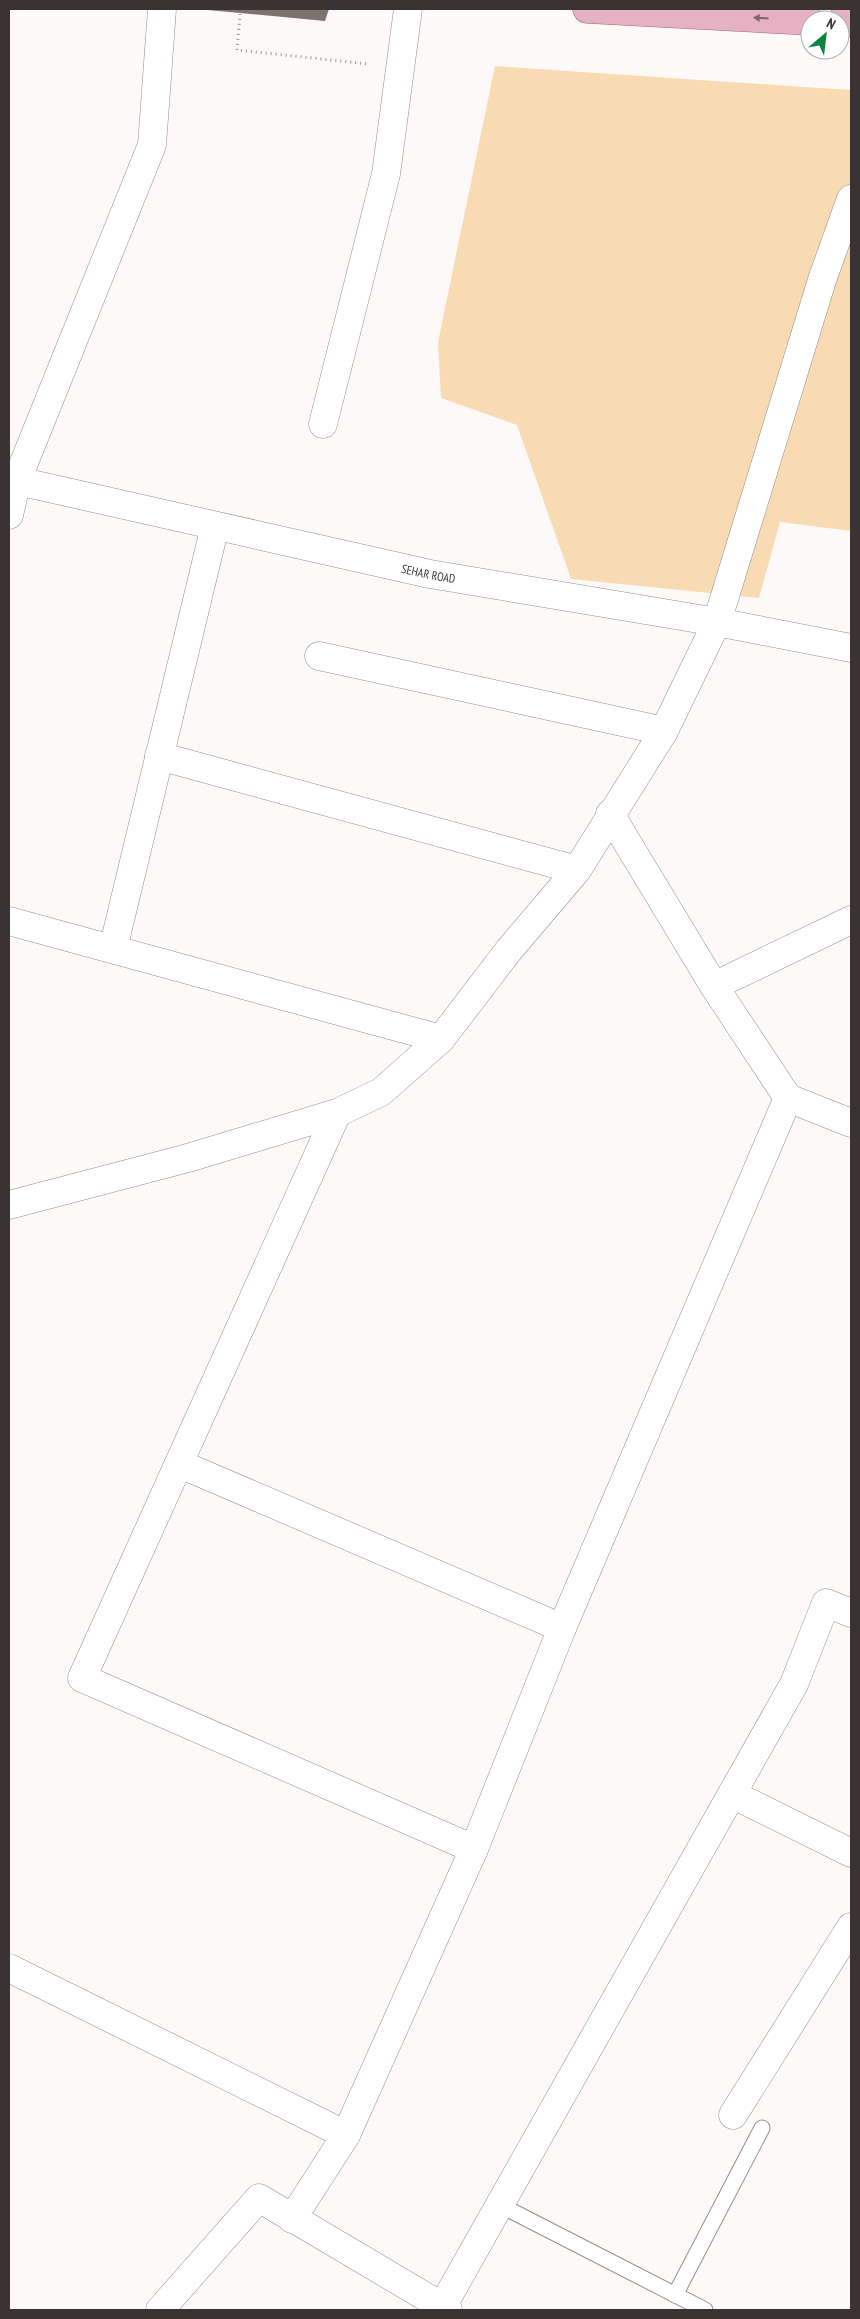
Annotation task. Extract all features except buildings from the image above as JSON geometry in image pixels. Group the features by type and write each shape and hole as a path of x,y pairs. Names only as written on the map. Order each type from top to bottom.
{"main road":[{"path":"587,9 800,20"}],"street":[{"path":"9,515 13,480 152,145 162,9"},
{"path":"323,424 386,174 408,9"},
{"path":"9,1205 188,1158 337,1113 381,1092 442,1039 510,950 577,870 610,814 664,731 717,622 816,299 851,199"},
{"name":"SEHAR ROAD","path":"13,480 430,574 717,622 851,648"},
{"path":"113,949 215,526"},
{"path":"318,656 664,731"},
{"path":"159,756 577,870"},
{"path":"610,814 714,986 788,1098 851,1123"},
{"path":"714,986 851,920"},
{"path":"9,921 442,1039"},
{"path":"292,2219 346,2135 474,1850 562,1628 788,1098"},
{"path":"337,1113 82,1678 474,1850"},
{"path":"180,1464 562,1628"},
{"path":"160,2310 259,2198 445,2309 500,2205 794,1684 826,1603 851,1613"},
{"path":"732,1794 851,1853"},
{"path":"733,2115 851,1927"},
{"path":"9,1968 346,2135"}],"lane":[{"path":"675,2295 762,2128"},
{"path":"500,2205 705,2310"}],"path":[{"path":"240,14 237,50 377,65"}],"shaded area":[{"path":"495,66 851,90 851,531 780,522 759,598 571,579 517,425 441,398 438,342"}]}
